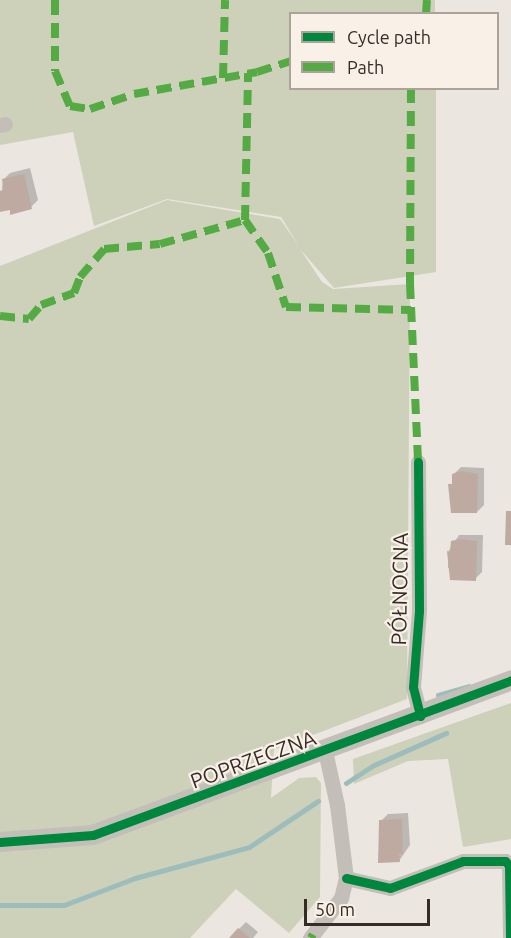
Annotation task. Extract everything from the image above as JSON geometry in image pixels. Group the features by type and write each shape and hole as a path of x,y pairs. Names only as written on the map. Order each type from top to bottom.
{"street":[{"name":"PÓŁNOCNA","path":"418,462 419,611 413,687 420,716"},
{"name":"POPRZECZNA","path":"0,842 93,835 420,716 511,680"},
{"path":"310,938 341,898 346,879 337,805 325,751"},
{"path":"346,879 390,888 463,861 505,861 509,865 510,938"}],"green space":[{"path":"0,0 435,0 435,12 289,12 289,90 436,90 436,272 334,288 300,249 322,282 333,289 410,284 407,699 274,750 271,798 299,778 316,777 321,783 320,897 289,933 236,889 190,938 0,938 0,266 167,200 280,219 299,246 281,217 167,199 94,226 73,132 0,145"},
{"path":"511,703 511,839 463,847 448,759 408,761 354,784 353,759"}],"building":[{"path":"24,174 32,209 10,215 10,210 0,212 0,191 4,190 2,179"},
{"path":"462,471 478,474 477,513 451,513 448,484 452,484 452,474"},
{"path":"506,511 511,511 511,545 505,545"},
{"path":"460,539 477,541 476,581 450,580 447,551 450,552 451,541"},
{"path":"402,819 403,854 399,854 400,862 378,863 379,820"},
{"path":"238,928 250,938 229,938"}],"waterway":[{"path":"438,695 469,686"},
{"path":"346,783 374,765 446,733"},
{"path":"0,905 64,905 135,878 249,847 318,801"}],"marked path":[{"path":"55,0 55,71 70,106 90,109 134,94 257,72 289,61"},
{"path":"223,78 225,0"},
{"path":"426,12 427,0"},
{"path":"0,316 29,319 41,305 74,293 80,277 104,249 160,244 245,220 248,73"},
{"path":"411,90 410,284 418,462"},
{"path":"245,220 268,253 286,307 411,310"},
{"path":"311,938 313,934"}],"cycle path":[{"path":"418,462 419,611 413,687 420,716"},
{"path":"0,842 93,835 511,680"},
{"path":"346,878 390,888 463,861 505,861 509,865 510,938"}]}
